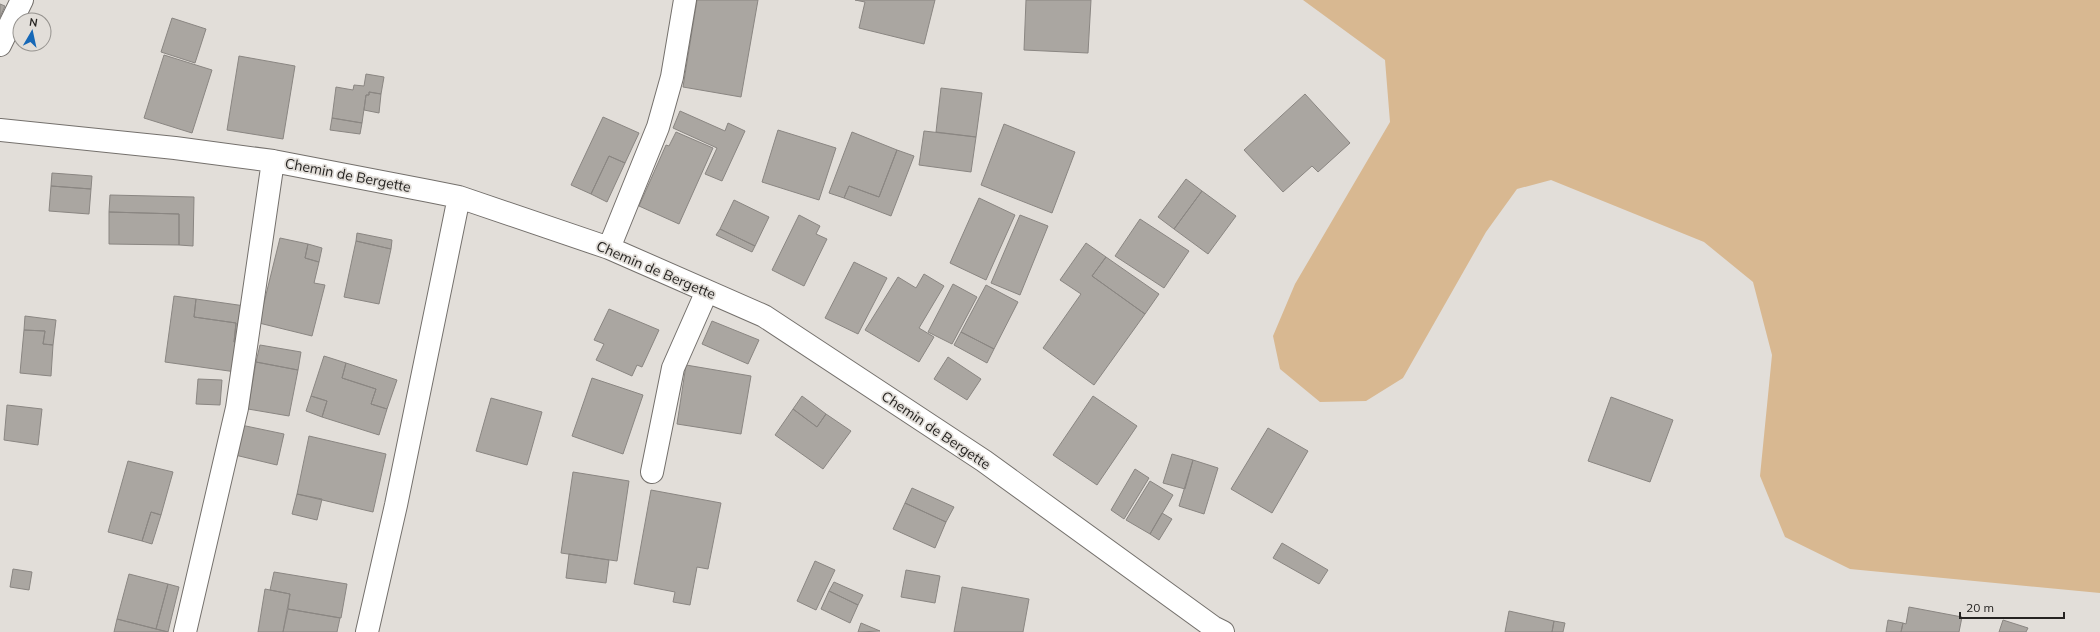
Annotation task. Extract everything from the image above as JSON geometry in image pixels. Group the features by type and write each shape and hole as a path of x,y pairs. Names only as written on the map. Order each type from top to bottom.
{"street":[{"path":"0,45 22,0"},
{"path":"609,248 658,126 672,77 685,0"},
{"name":"Chemin de Bergette","path":"0,130 175,148 273,161 460,197 609,248 764,316 984,461 1213,627 1223,632"},
{"path":"185,632 237,408 273,161"},
{"path":"367,632 396,505 460,197"},
{"path":"652,472 673,368 707,291"}],"shaded area":[{"path":"1303,0 2100,0 2100,593 1850,569 1785,537 1760,476 1772,355 1753,282 1704,242 1551,180 1517,189 1486,232 1403,378 1366,401 1320,402 1280,369 1273,336 1295,284 1390,122 1385,60"}],"building":[{"path":"697,0 758,0 741,97 683,87"},
{"path":"855,0 935,0 924,44 859,28 865,2"},
{"path":"1026,0 1091,0 1088,53 1024,50"},
{"path":"0,4 5,6 0,17"},
{"path":"172,18 206,29 195,63 161,52"},
{"path":"164,55 212,70 192,133 144,118"},
{"path":"239,56 295,66 283,139 227,130"},
{"path":"366,74 384,77 381,94 369,92 369,95 366,95 362,123 332,118 336,87 353,90 354,85 364,86"},
{"path":"941,88 982,93 976,137 936,132"},
{"path":"369,92 381,94 379,113 364,110 366,95 369,95"},
{"path":"1305,94 1350,143 1318,172 1312,166 1283,192 1244,150"},
{"path":"680,111 725,131 728,123 745,131 722,181 705,174 717,148 673,128"},
{"path":"603,117 639,133 625,163 609,156 591,194 571,185"},
{"path":"332,118 362,123 360,134 330,130"},
{"path":"1004,124 1075,152 1052,213 981,185"},
{"path":"778,130 836,148 819,200 762,182"},
{"path":"924,131 976,137 971,172 919,165"},
{"path":"676,132 713,148 679,224 639,206 666,145 669,146"},
{"path":"852,132 897,150 879,197 849,186 844,198 829,193"},
{"path":"897,150 914,156 891,216 844,198 849,186 879,197"},
{"path":"609,156 625,163 607,202 591,194"},
{"path":"52,173 92,176 91,189 51,186"},
{"path":"1186,179 1202,191 1174,229 1158,217"},
{"path":"51,186 91,189 89,214 49,211"},
{"path":"1202,191 1236,216 1208,254 1174,229"},
{"path":"110,195 194,197 193,246 179,245 179,214 109,212"},
{"path":"979,198 1015,215 986,280 950,263"},
{"path":"734,200 769,217 755,246 720,229"},
{"path":"109,212 179,214 179,245 109,244"},
{"path":"799,215 820,226 816,234 827,239 804,286 772,270"},
{"path":"1020,215 1048,226 1020,295 991,283"},
{"path":"1140,219 1189,251 1164,288 1115,256"},
{"path":"720,229 755,246 752,252 716,235"},
{"path":"357,233 392,240 391,249 356,241"},
{"path":"280,238 308,244 305,258 319,262 314,283 325,285 312,336 259,323"},
{"path":"356,241 391,249 379,304 344,297"},
{"path":"1086,243 1106,257 1092,276 1145,314 1094,385 1043,348 1081,294 1060,280"},
{"path":"308,244 322,248 319,262 305,258"},
{"path":"1106,257 1159,294 1145,314 1092,276"},
{"path":"854,262 887,278 858,334 825,318"},
{"path":"924,274 944,286 919,328 934,337 919,362 865,330 898,277 916,288"},
{"path":"953,284 977,297 952,344 928,332"},
{"path":"986,285 1018,302 994,349 961,332"},
{"path":"174,296 196,299 194,317 236,323 234,342 240,343 236,372 165,362"},
{"path":"196,299 245,306 240,343 234,342 236,323 194,317"},
{"path":"609,309 659,330 642,367 637,365 632,376 596,360 604,344 594,340"},
{"path":"25,316 56,320 53,345 43,344 45,331 24,330"},
{"path":"712,321 759,340 748,364 702,344"},
{"path":"24,330 45,331 43,344 53,345 51,376 20,373"},
{"path":"961,332 994,349 987,363 954,345"},
{"path":"260,345 301,352 298,370 256,362"},
{"path":"324,356 346,363 342,378 376,389 371,404 387,409 379,435 322,417 327,401 311,396"},
{"path":"948,357 981,379 967,400 934,379"},
{"path":"256,362 298,370 289,416 248,409"},
{"path":"346,363 397,380 387,409 371,404 376,389 342,378"},
{"path":"686,365 751,376 741,434 677,424"},
{"path":"592,378 643,395 623,454 572,436"},
{"path":"198,379 222,380 220,405 196,404"},
{"path":"311,396 327,401 322,417 306,411"},
{"path":"802,396 826,414 817,427 793,409"},
{"path":"1093,396 1137,426 1097,485 1053,455"},
{"path":"1611,397 1673,420 1650,482 1588,461"},
{"path":"491,398 542,412 527,465 476,451"},
{"path":"7,405 42,409 38,445 4,440"},
{"path":"793,409 817,427 826,414 851,431 823,469 775,435"},
{"path":"241,425 284,434 277,465 235,455"},
{"path":"1268,428 1308,451 1272,513 1231,489"},
{"path":"309,436 386,454 373,512 297,494"},
{"path":"1172,454 1193,460 1185,489 1163,483"},
{"path":"1193,460 1218,468 1204,514 1179,506"},
{"path":"128,461 173,472 161,515 151,512 142,541 108,532"},
{"path":"1135,469 1149,478 1124,519 1111,510"},
{"path":"573,472 629,481 617,561 561,553"},
{"path":"1150,481 1173,495 1150,534 1126,520"},
{"path":"912,488 954,507 946,522 905,503"},
{"path":"651,490 721,503 708,569 697,567 690,605 673,602 675,592 634,584"},
{"path":"297,494 322,499 317,520 292,514"},
{"path":"905,503 946,522 935,548 893,529"},
{"path":"151,512 161,515 152,544 142,541"},
{"path":"1162,513 1172,519 1159,540 1150,534"},
{"path":"1282,543 1328,570 1319,584 1273,558"},
{"path":"569,554 609,560 606,583 566,578"},
{"path":"815,561 835,570 816,610 797,601"},
{"path":"13,569 32,572 29,590 10,587"},
{"path":"906,570 940,576 935,603 901,597"},
{"path":"274,572 347,584 341,618 288,609 290,594 270,590"},
{"path":"129,574 168,584 156,629 117,619"},
{"path":"834,582 863,595 858,605 829,591"},
{"path":"168,584 179,587 168,632 156,629"},
{"path":"962,587 1029,599 1023,632 954,632"},
{"path":"265,589 290,594 283,632 258,632"},
{"path":"829,591 858,605 850,623 821,609"},
{"path":"1909,607 1962,617 1959,632 1901,632 1903,623 1906,624"},
{"path":"288,609 340,618 337,632 283,632"},
{"path":"1509,611 1554,621 1552,632 1505,632"},
{"path":"117,619 156,629 168,632 114,632"},
{"path":"1888,620 1903,623 1901,632 1886,632"},
{"path":"2003,620 2028,628 2026,632 1999,632"},
{"path":"1554,621 1565,623 1563,632 1552,632"},
{"path":"861,623 880,631 858,632"}]}
